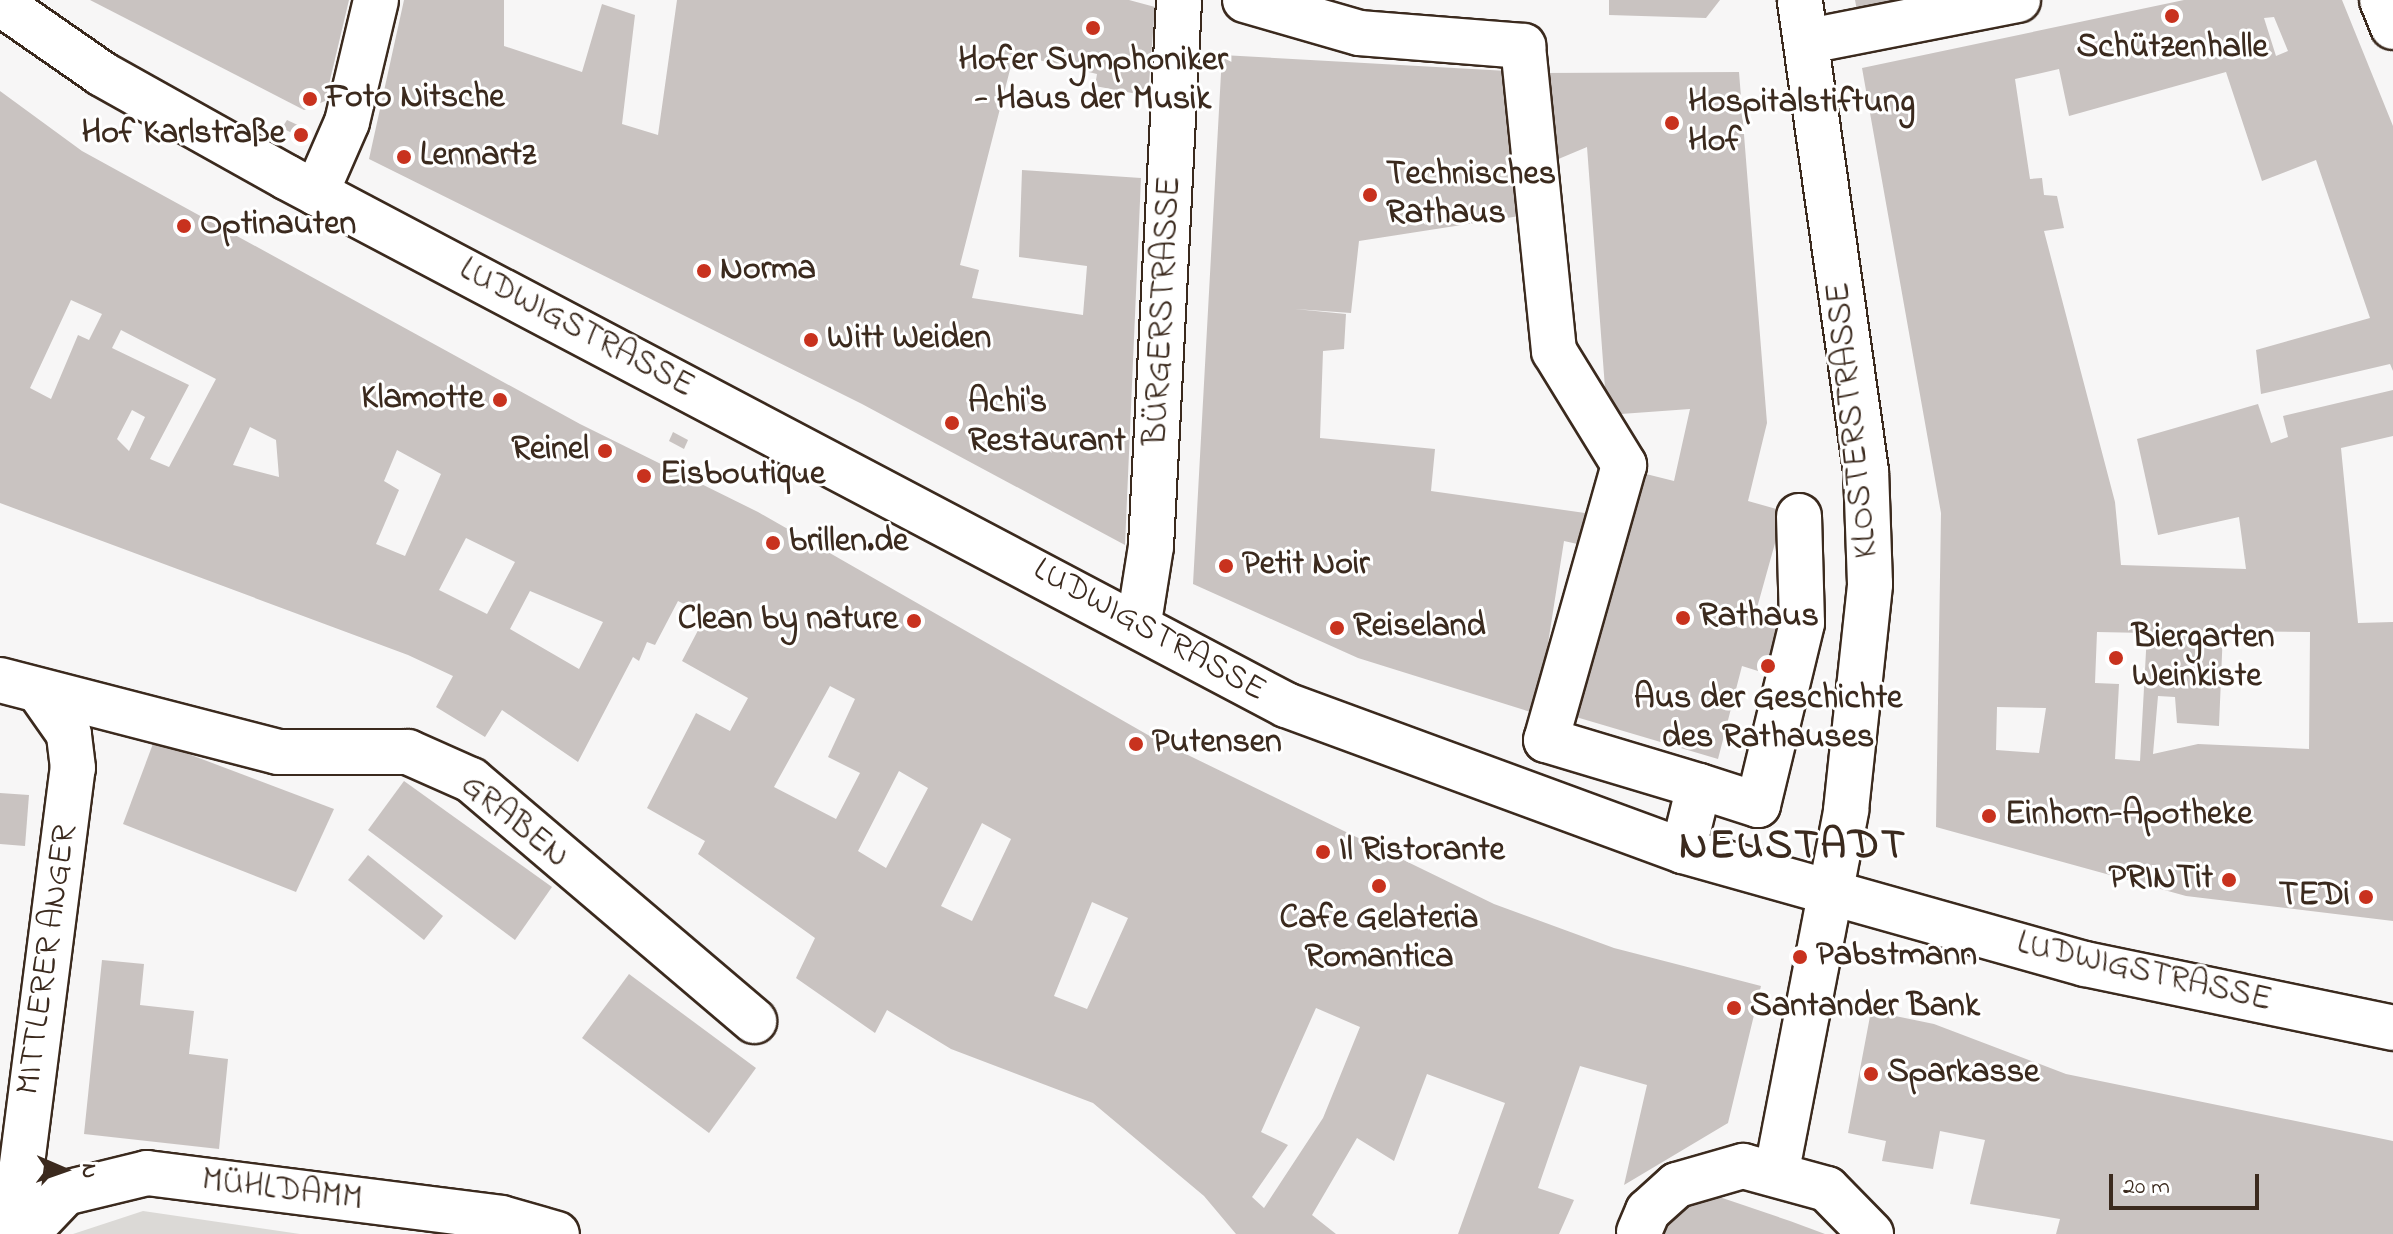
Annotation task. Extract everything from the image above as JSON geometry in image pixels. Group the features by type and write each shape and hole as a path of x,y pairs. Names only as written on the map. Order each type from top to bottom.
{"street":[{"path":"316,193 347,122 376,0"},
{"name":"BÜRGERSTRASSE","path":"1139,622 1152,531 1179,0"},
{"path":"1245,0 1359,33 1523,46 1554,351 1624,465 1546,740 1758,805 1802,623 1799,516"},
{"path":"1804,20 2018,0"},
{"path":"2382,0 2393,27"},
{"name":"LUDWIGSTRASSE","path":"0,3 102,74 316,193 1139,622 1286,705 1683,851 1833,889 2085,964 2393,1028"},
{"name":"KLOSTERSTRASSE","path":"1777,1170 1833,889 1870,584 1866,471 1804,20"},
{"name":"GRABEN","path":"0,680 41,694 278,752 408,752 471,780 754,1021"},
{"name":"MITTLERER ANGER","path":"13,1234 10,1165 73,768 69,734 41,694"},
{"path":"1683,851 1699,786"},
{"path":"1639,1232 1662,1195 1697,1174 1743,1166 1777,1170 1827,1189 1871,1234"},
{"name":"MÜHLDAMM","path":"26,1234 65,1193 147,1173 501,1218 557,1234"}],"shaded area":[{"path":"143,1211 300,1234 73,1234"}],"building":[{"path":"90,0 349,0 325,101 304,110"},
{"path":"404,0 504,0 504,46 582,72 602,4 635,15 622,124 658,135 677,0 1129,0 1155,7 1148,96 1095,86 1097,74 1014,54 960,265 979,270 972,298 1083,315 1087,266 1019,257 1022,170 1141,178 1125,545 862,404 369,159"},
{"path":"1609,0 1720,0 1706,18 1609,15"},
{"path":"1855,0 1948,0 1859,22"},
{"path":"2184,0 2342,0 2393,126 2393,371 2390,364 2261,394 2256,350 2370,318 2316,160 2262,181 2226,72 2069,116 2059,69 2015,79 2030,179 2042,178 2044,195 2057,196 2064,228 2044,231 2115,502 2121,565 2246,569 2239,517 2158,535 2137,439 2258,404 2271,443 2288,437 2283,416 2393,390 2393,436 2341,448 2358,623 2393,622 2393,921 2186,896 1936,827 1941,513 1862,68","holes":["2274,17 2288,51 2276,56 2264,18","2223,631 2310,632 2309,749 2198,744 2153,754 2158,696 2175,697 2177,723 2219,726","2097,632 2147,633 2140,761 2115,759 2119,684 2095,683","1997,707 2046,708 2039,753 1996,750"]},
{"path":"1222,55 1543,73 1739,72 1767,423 1748,501 1784,511 1755,615 1773,620 1782,641 1776,662 1758,671 1742,666 1718,759 1576,717 1642,473 1674,481 1690,409 1607,415 1587,147 1523,174 1526,215 1359,241 1351,313 1295,309 1346,314 1344,349 1323,351 1320,438 1435,449 1431,491 1599,515 1591,547 1564,541 1537,714 1358,658 1193,584"},
{"path":"0,91 82,151 580,424 758,512 1155,739 1494,904 1614,948 1761,986 1728,1123 1624,1185 1647,1085 1580,1066 1538,1188 1574,1200 1559,1234 1458,1234 1505,1103 1427,1074 1394,1161 1357,1138 1312,1215 1336,1234 1236,1234 1204,1196 1093,1103 951,1049 887,1010 875,1033 796,978 815,938 698,854 705,841 647,808 696,713 730,731 748,698 682,661 706,615 678,601 655,645 647,642 639,661 633,657 578,762 502,710 485,737 436,707 453,676 408,655 0,503","holes":["71,300 102,314 89,340 78,335 51,399 30,388","121,330 216,379 169,467 150,459 189,385 112,348","132,410 145,417 129,451 117,439","250,427 276,440 279,477 233,465","397,450 441,474 405,556 376,544 399,490 384,481","466,538 515,562 487,614 439,590","530,591 603,622 579,669 510,629","830,686 855,699 828,757 860,773 836,819 774,787","899,771 928,788 886,868 858,851","982,823 1011,839 972,921 941,906","1092,902 1128,918 1087,1009 1054,996","1316,1008 1360,1027 1323,1118 1264,1208 1252,1197 1288,1145 1261,1132"]},
{"path":"287,120 302,127 298,136 282,128"},
{"path":"673,432 688,440 684,449 669,441"},
{"path":"154,741 334,809 296,892 123,824"},
{"path":"404,781 552,887 515,940 368,830"},
{"path":"0,793 29,795 25,846 0,844"},
{"path":"368,855 443,916 424,940 348,880"},
{"path":"102,960 144,964 140,1005 194,1011 189,1054 228,1059 219,1149 84,1134"},
{"path":"629,974 756,1068 709,1133 582,1038"},
{"path":"1871,1011 1934,1024 2066,1074 2393,1141 2393,1234 2056,1234 2060,1219 1970,1204 1985,1140 1940,1131 1933,1169 1882,1161 1886,1141 1848,1133"},
{"path":"1687,1186 1790,1221 1825,1234 1650,1234"}],"place":[{"name":"Schützenhalle","path":"2172,16"},
{"name":"Hofer Symphoniker - Haus der Musik","path":"1093,28"},
{"name":"Foto Nitsche","path":"310,99"},
{"name":"Hospitalstiftung Hof","path":"1672,123"},
{"name":"Hof Karlstraße","path":"301,135"},
{"name":"Lennartz","path":"404,157"},
{"name":"Technisches Rathaus","path":"1370,195"},
{"name":"Optinauten","path":"184,226"},
{"name":"Norma","path":"704,271"},
{"name":"Witt Weiden","path":"811,340"},
{"name":"Klamotte","path":"500,400"},
{"name":"Achi's Restaurant","path":"952,423"},
{"name":"Reinel","path":"605,451"},
{"name":"Eisboutique","path":"644,476"},
{"name":"brillen.de","path":"773,543"},
{"name":"Petit Noir","path":"1226,566"},
{"name":"Rathaus","path":"1683,618"},
{"name":"Clean by nature","path":"914,621"},
{"name":"Reiseland","path":"1337,628"},
{"name":"Biergarten Weinkiste","path":"2116,658"},
{"name":"Aus der Geschichte des Rathauses","path":"1768,666"},
{"name":"Putensen","path":"1136,744"},
{"name":"Einhorn-Apotheke","path":"1989,816"},
{"name":"Il Ristorante","path":"1323,852"},
{"name":"PRINTit","path":"2229,880"},
{"name":"Cafe Gelateria Romantica","path":"1379,886"},
{"name":"TEDi","path":"2366,897"},
{"name":"Pabstmann","path":"1800,957"},
{"name":"Santander Bank","path":"1734,1008"},
{"name":"Sparkasse","path":"1871,1074"}],"district":[{"name":"NEUSTADT","path":"1793,847"}]}
